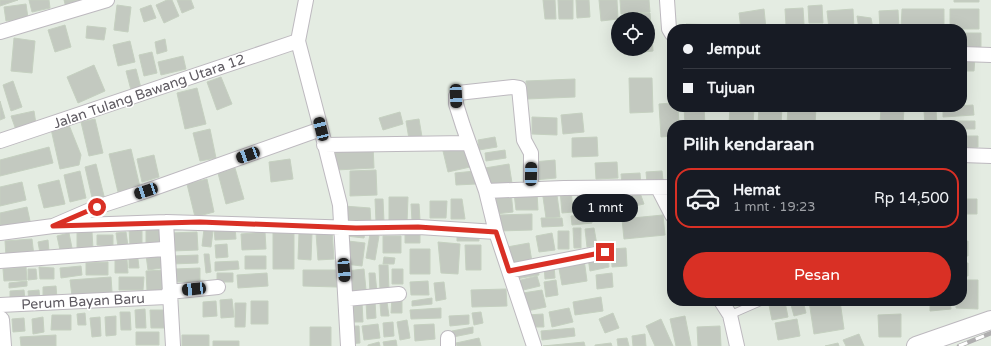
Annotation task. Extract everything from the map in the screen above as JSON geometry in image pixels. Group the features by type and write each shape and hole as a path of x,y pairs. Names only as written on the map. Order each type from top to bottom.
{"street":[{"path":"0,32 107,0"},
{"path":"306,0 298,41 340,205 348,346"},
{"path":"667,0 669,24"},
{"name":"Jalan Tulang Bawang Utara 12","path":"0,141 298,41"},
{"path":"967,54 991,55"},
{"path":"531,190 531,153 524,140 519,88 513,87 465,92 456,96 456,104 486,191 496,232 534,346"},
{"path":"53,226 97,207 154,189 321,129"},
{"path":"324,145 469,143"},
{"path":"967,155 991,156"},
{"path":"486,191 564,188 667,187"},
{"path":"658,188 667,205"},
{"path":"166,222 168,294 173,346"},
{"path":"0,232 53,226 166,222 341,227 418,227 496,232"},
{"path":"0,262 164,249"},
{"path":"509,271 605,252"},
{"name":"Perum Bayan Baru","path":"0,304 168,294 218,286"},
{"path":"346,299 398,294"},
{"path":"724,306 730,315 737,346"},
{"path":"0,320 2,346"},
{"path":"916,346 991,320"}],"lane":[{"path":"730,315 751,306"}],"building":[{"path":"0,0 18,0 0,6"},
{"path":"29,0 49,0 50,8 32,12"},
{"path":"64,0 91,0 66,8"},
{"path":"167,0 172,0 179,16 164,23 156,5"},
{"path":"177,0 191,0 194,8 182,13"},
{"path":"543,0 555,0 556,19 545,19"},
{"path":"558,0 573,0 573,19 559,19"},
{"path":"576,0 589,0 590,17 577,18"},
{"path":"599,0 617,0 618,12 611,12 611,20 601,21"},
{"path":"620,0 649,0 650,12 621,12"},
{"path":"954,0 979,0 979,2 954,2"},
{"path":"26,4 28,18 6,21 4,7"},
{"path":"117,5 131,7 128,32 114,30"},
{"path":"151,5 156,18 144,22 140,9"},
{"path":"822,5 823,23 809,23 808,6"},
{"path":"803,8 804,24 786,24 785,9"},
{"path":"764,9 766,24 740,24 739,13"},
{"path":"853,9 854,24 828,24 827,11"},
{"path":"902,9 944,9 944,24 901,24"},
{"path":"950,9 979,9 979,29 967,29 967,24 950,24"},
{"path":"898,10 899,24 880,24 879,11"},
{"path":"857,16 871,18 872,24 858,24"},
{"path":"65,25 71,47 55,52 48,30"},
{"path":"87,26 106,28 104,40 86,38"},
{"path":"967,33 981,33 981,52 967,52"},
{"path":"14,38 35,41 32,73 11,71"},
{"path":"165,39 167,51 157,54 155,42"},
{"path":"130,41 135,62 118,66 113,45"},
{"path":"152,52 157,73 144,76 139,55"},
{"path":"183,56 186,69 161,75 158,62"},
{"path":"967,57 975,57 974,71 967,71"},
{"path":"94,65 105,91 78,103 67,77"},
{"path":"136,69 141,88 131,90 126,71"},
{"path":"221,77 232,104 217,110 207,82"},
{"path":"629,78 652,78 653,112 630,113"},
{"path":"575,79 575,97 527,99 526,81"},
{"path":"13,81 22,107 11,111 3,85"},
{"path":"197,88 206,124 185,129 177,93"},
{"path":"0,101 5,118 0,120"},
{"path":"667,103 667,112 678,112 679,120 667,120 667,136 661,137 659,104"},
{"path":"967,105 973,105 974,115 943,117 943,112 967,112"},
{"path":"34,111 36,124 16,130 11,116"},
{"path":"400,112 403,124 383,130 379,118"},
{"path":"684,112 704,112 705,120 685,120"},
{"path":"730,112 754,112 753,120 729,120"},
{"path":"759,112 782,112 781,120 758,120"},
{"path":"788,112 816,112 815,120 787,120"},
{"path":"881,112 904,112 903,120 880,120"},
{"path":"924,112 936,112 937,120 925,120"},
{"path":"582,113 584,132 563,134 561,115"},
{"path":"532,117 557,118 557,135 532,134"},
{"path":"95,119 103,153 89,156 81,122"},
{"path":"419,119 422,137 409,139 406,121"},
{"path":"967,121 975,121 975,129 967,129"},
{"path":"69,125 81,155 79,165 60,169 51,129"},
{"path":"210,129 216,158 200,161 193,133"},
{"path":"967,136 978,136 978,147 967,148"},
{"path":"495,137 497,147 479,150 478,140"},
{"path":"597,137 598,156 572,157 572,138"},
{"path":"373,145 374,168 336,170 335,146"},
{"path":"465,146 470,167 448,172 443,151"},
{"path":"49,147 53,163 0,176 0,160"},
{"path":"131,149 140,187 118,192 109,154"},
{"path":"505,150 506,158 486,161 485,153"},
{"path":"154,155 159,177 142,182 137,159"},
{"path":"290,159 293,179 271,182 269,162"},
{"path":"555,160 556,178 534,180 533,162"},
{"path":"617,162 618,178 596,179 595,163"},
{"path":"96,164 105,200 93,202 85,167"},
{"path":"509,164 512,183 486,186 485,168"},
{"path":"235,168 244,199 226,204 218,173"},
{"path":"376,170 377,195 350,196 350,171"},
{"path":"80,171 86,198 70,202 64,175"},
{"path":"475,171 476,184 456,185 455,173"},
{"path":"662,171 663,180 647,183 646,172"},
{"path":"640,173 641,186 622,185 621,174"},
{"path":"207,179 214,212 195,217 187,184"},
{"path":"59,180 65,204 44,208 38,185"},
{"path":"22,182 26,200 0,206 0,187"},
{"path":"556,188 560,217 546,218 542,190"},
{"path":"601,188 603,208 591,210 589,190"},
{"path":"571,189 573,212 562,213 560,190"},
{"path":"639,190 644,204 630,207 629,191"},
{"path":"511,191 513,212 496,214 494,195"},
{"path":"537,192 538,210 516,210 514,193"},
{"path":"618,193 621,216 608,217 606,194"},
{"path":"389,197 408,197 407,223 389,223"},
{"path":"375,199 383,199 384,222 376,222"},
{"path":"451,199 462,199 465,219 451,219"},
{"path":"967,199 977,199 977,214 967,214"},
{"path":"430,201 447,201 446,218 430,218"},
{"path":"411,204 419,204 420,220 412,221"},
{"path":"344,206 370,208 371,224 344,224"},
{"path":"27,207 30,221 0,229 0,213"},
{"path":"532,214 532,230 499,231 498,215"},
{"path":"592,214 592,223 572,225 571,216"},
{"path":"663,215 665,235 624,239 622,219"},
{"path":"541,218 562,218 563,226 542,227"},
{"path":"146,225 160,225 160,246 146,246"},
{"path":"142,226 142,246 130,246 129,227"},
{"path":"235,227 236,239 215,240 214,228"},
{"path":"573,228 581,228 581,248 574,248"},
{"path":"594,228 597,245 587,247 585,229"},
{"path":"204,229 213,231 211,247 202,246"},
{"path":"347,230 365,233 364,238 346,236"},
{"path":"405,230 420,230 420,243 405,243"},
{"path":"332,231 334,259 318,260 316,233"},
{"path":"558,231 569,231 569,249 558,249"},
{"path":"92,232 93,249 77,250 77,233"},
{"path":"126,232 128,246 118,247 116,233"},
{"path":"197,232 198,250 172,251 171,233"},
{"path":"265,232 266,249 242,250 241,234"},
{"path":"457,232 479,232 479,241 457,241"},
{"path":"69,233 72,248 60,250 57,236"},
{"path":"273,233 294,233 294,269 273,269"},
{"path":"299,233 312,233 311,260 298,259"},
{"path":"552,233 555,250 539,252 536,236"},
{"path":"370,234 379,236 375,260 366,258"},
{"path":"97,235 113,235 113,246 97,245"},
{"path":"383,236 401,236 401,253 383,253"},
{"path":"32,239 34,256 6,257 5,241"},
{"path":"48,240 49,252 40,253 38,242"},
{"path":"348,241 365,243 362,266 345,264"},
{"path":"968,241 968,256 967,256"},
{"path":"438,242 460,244 458,274 441,273"},
{"path":"529,243 532,262 510,265 507,247"},
{"path":"227,244 228,257 216,258 215,245"},
{"path":"465,245 481,245 481,270 466,270"},
{"path":"626,248 627,266 612,267 611,249"},
{"path":"410,249 430,249 430,274 410,274"},
{"path":"161,254 162,268 148,270 146,255"},
{"path":"204,254 209,254 211,272 206,273"},
{"path":"608,254 609,267 590,271 588,258"},
{"path":"198,255 198,263 172,264 172,256"},
{"path":"245,256 266,256 266,269 245,269"},
{"path":"384,257 395,258 394,264 383,264"},
{"path":"129,259 138,259 139,268 129,268"},
{"path":"584,259 587,281 562,285 558,263"},
{"path":"115,260 127,260 128,273 115,273"},
{"path":"238,261 239,269 215,271 215,262"},
{"path":"108,262 108,275 86,275 86,263"},
{"path":"967,263 968,263 967,276"},
{"path":"379,265 388,265 389,290 380,291"},
{"path":"554,265 555,278 545,279 544,266"},
{"path":"81,266 82,275 61,278 60,268"},
{"path":"26,267 27,280 4,281 3,269"},
{"path":"39,267 54,268 54,279 40,279"},
{"path":"200,268 200,282 175,282 175,269"},
{"path":"538,268 539,275 516,279 514,272"},
{"path":"28,269 36,269 37,279 28,280"},
{"path":"364,269 366,290 349,292 346,271"},
{"path":"392,269 403,269 403,284 392,284"},
{"path":"163,270 163,290 147,291 146,271"},
{"path":"303,270 337,270 337,287 303,286"},
{"path":"217,273 233,273 233,282 217,282"},
{"path":"267,273 268,286 238,288 237,275"},
{"path":"369,273 375,273 377,292 370,293"},
{"path":"612,273 613,287 597,289 596,275"},
{"path":"537,276 540,286 519,291 517,281"},
{"path":"111,277 112,292 72,296 70,280"},
{"path":"119,277 144,277 143,290 119,290"},
{"path":"556,280 558,295 546,297 544,282"},
{"path":"967,280 978,280 978,309 956,308 956,306 967,306"},
{"path":"27,281 27,286 9,288 9,283"},
{"path":"428,281 429,295 411,295 410,282"},
{"path":"444,282 446,299 436,301 434,283"},
{"path":"56,286 57,299 43,299 43,287"},
{"path":"506,289 507,306 472,307 471,290"},
{"path":"24,290 25,300 10,301 10,291"},
{"path":"39,290 40,300 29,301 28,291"},
{"path":"542,290 546,307 527,311 523,293"},
{"path":"392,297 402,297 402,313 391,313"},
{"path":"601,297 603,311 575,315 573,302"},
{"path":"432,298 432,304 412,306 412,301"},
{"path":"232,299 234,317 221,318 220,300"},
{"path":"216,301 217,316 203,317 203,302"},
{"path":"251,301 268,301 268,324 251,324"},
{"path":"375,301 376,318 367,319 366,302"},
{"path":"351,302 362,302 363,322 351,322"},
{"path":"387,302 389,316 381,316 380,303"},
{"path":"235,303 246,303 245,327 235,327"},
{"path":"769,306 786,306 788,317 772,320"},
{"path":"791,306 804,306 806,313 794,316"},
{"path":"810,306 841,306 844,329 814,334"},
{"path":"930,306 951,306 951,309 930,311"},
{"path":"441,308 441,318 411,319 410,310"},
{"path":"569,308 573,322 552,327 549,312"},
{"path":"145,309 146,328 136,328 135,310"},
{"path":"150,310 164,310 165,328 151,328"},
{"path":"120,312 130,312 131,330 121,330"},
{"path":"481,312 483,323 474,325 472,313"},
{"path":"85,313 86,325 78,325 77,314"},
{"path":"613,313 619,328 605,333 599,319"},
{"path":"543,314 544,327 532,327 527,315"},
{"path":"901,314 901,337 879,337 878,315"},
{"path":"52,315 71,315 71,330 51,330"},
{"path":"469,315 469,324 450,326 449,316"},
{"path":"116,316 116,335 106,336 105,317"},
{"path":"685,316 691,346 676,346 670,319"},
{"path":"43,317 44,332 33,334 32,319"},
{"path":"100,317 101,336 92,337 90,318"},
{"path":"24,318 25,331 13,332 12,319"},
{"path":"661,319 673,346 655,346 646,326"},
{"path":"797,319 800,336 778,340 775,323"},
{"path":"407,320 410,338 400,340 397,322"},
{"path":"393,322 394,336 384,337 383,323"},
{"path":"378,324 380,338 364,340 362,326"},
{"path":"434,324 435,339 415,341 414,325"},
{"path":"348,326 359,326 360,343 349,344"},
{"path":"720,326 721,346 698,346 697,327"},
{"path":"310,327 331,327 331,346 310,346"},
{"path":"473,327 473,333 453,337 452,331"},
{"path":"574,328 575,336 542,340 541,331"},
{"path":"136,332 159,332 159,345 136,345"},
{"path":"645,334 646,346 633,346 632,336"},
{"path":"859,334 864,346 846,346 843,340"},
{"path":"56,335 56,346 21,346 20,337"},
{"path":"182,335 209,335 209,346 182,346"},
{"path":"479,338 481,346 457,346 456,343"},
{"path":"627,338 629,346 618,346 617,339"},
{"path":"396,340 397,346 384,346 383,342"},
{"path":"213,341 239,341 239,346 213,346"},
{"path":"379,342 380,346 368,346 368,345"},
{"path":"584,342 585,346 543,346"},
{"path":"611,343 612,346 595,346 595,345"},
{"path":"838,343 839,346 825,346"}],"railway":[{"path":"959,346 991,333"}],"route":[{"path":"97,207 53,226 119,223 200,222 356,228 418,227 496,232 509,271 526,266 605,252"}]}
